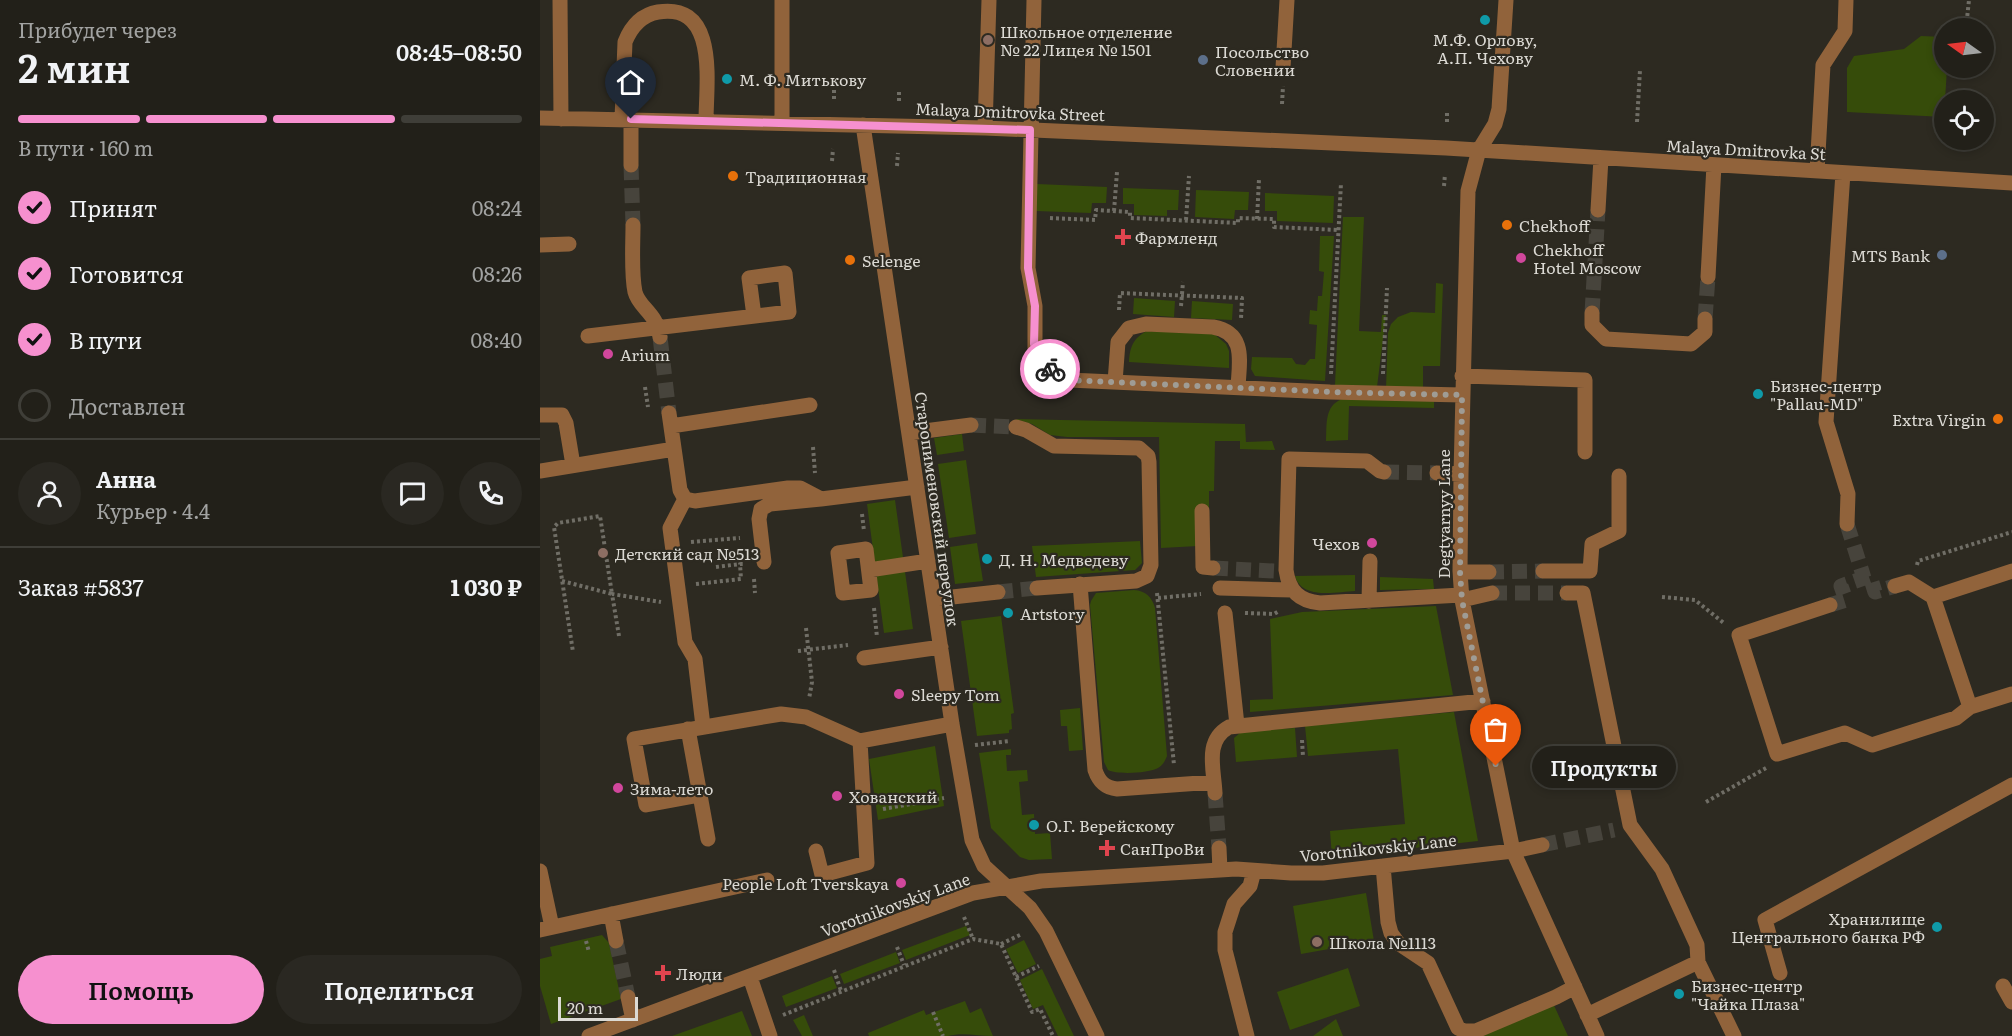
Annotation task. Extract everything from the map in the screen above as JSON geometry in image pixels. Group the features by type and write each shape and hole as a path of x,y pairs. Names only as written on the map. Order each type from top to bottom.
{"street":[{"path":"560,0 561,118"},
{"path":"782,0 782,123"},
{"path":"986,128 988,0"},
{"path":"1034,0 1028,268 1035,306 1035,348 1052,372 1060,378 1069,380 1330,392 1462,395"},
{"path":"1284,68 1287,0"},
{"name":"Degtyarnyy Lane","path":"1506,0 1499,109 1495,124 1479,150 1468,191 1462,376 1460,572 1462,597 1513,851 1597,1036"},
{"path":"1818,171 1823,65 1845,31 1846,0"},
{"path":"631,165 625,42 629,32 644,16 654,12 676,12 695,24 705,43 706,121"},
{"name":"Malaya Dmitrovka Street","path":"540,118 986,128 1479,150"},
{"name":"Старопименовский переулок","path":"863,124 940,647 972,840 984,866 1030,908 1046,931 1097,1036"},
{"name":"Malaya Dmitrovka St","path":"1479,150 2012,183"},
{"path":"1598,210 1601,158"},
{"path":"1708,278 1714,165"},
{"path":"1843,173 1826,422 1848,494 1847,524"},
{"path":"633,225 635,293 660,332"},
{"path":"540,245 569,244"},
{"path":"1592,313 1592,325 1606,339 1691,344 1705,332 1706,319"},
{"path":"588,336 660,332 754,316"},
{"path":"1115,382 1118,342 1123,334 1137,324 1157,324 1222,328 1229,333 1239,347 1238,388"},
{"path":"1462,376 1585,380 1585,452"},
{"path":"810,405 670,419 680,490 685,499 695,501 800,488 820,499"},
{"path":"540,415 562,416 566,423 573,465"},
{"path":"909,433 971,425"},
{"path":"1016,427 1054,446 1133,447 1144,451 1149,462 1151,565 1147,576 1136,581 1037,588"},
{"path":"540,471 674,449"},
{"path":"1384,472 1366,461 1289,459 1280,571 1299,598 1309,602 1462,597 1492,593"},
{"path":"1437,473 1461,474"},
{"path":"1543,571 1590,571 1592,544 1619,531 1619,476"},
{"path":"758,563 761,509 770,504 917,487"},
{"path":"685,499 670,528 685,642 695,659 695,727 700,795 708,838"},
{"path":"1202,511 1203,567 1213,568"},
{"path":"868,570 928,561"},
{"path":"1369,600 1370,561"},
{"path":"1902,584 1933,597 2012,571"},
{"path":"1460,572 1489,572"},
{"path":"1080,584 1097,776 1105,786 1111,788 1176,785 1214,787 1212,746 1221,731 1237,725 1483,701"},
{"path":"1220,588 1292,590"},
{"path":"934,599 998,592"},
{"path":"1567,593 1583,593 1630,825 1662,869 1697,945 1698,962 1734,1036"},
{"path":"1933,597 1971,707"},
{"path":"1830,605 1739,635 1777,754 1845,733 1872,745 1956,718 1971,707 2012,694"},
{"path":"1225,613 1237,725"},
{"path":"864,658 940,647"},
{"path":"700,795 646,805 634,739 781,714 806,717 860,741 952,724"},
{"path":"816,851 822,875 867,863 860,741"},
{"path":"1780,973 1765,920 2012,785"},
{"path":"1614,830 1630,825"},
{"name":"Vorotnikovskiy Lane","path":"590,1036 973,893 1041,881 1220,870 1323,873 1513,851 1542,845"},
{"path":"1219,848 1220,870"},
{"path":"1383,866 1391,933 1398,943 1428,963 1458,1028 1464,1031 1476,1031 1575,987"},
{"path":"540,871 546,928 766,880"},
{"path":"1247,1036 1226,950 1225,932 1234,904 1250,886 1254,871"},
{"path":"611,914 616,941"},
{"path":"1587,1015 1698,962"},
{"path":"750,977 768,1029 777,1036"},
{"path":"2003,986 2012,1002"},
{"path":"628,997 633,1020"}],"path":[{"path":"1967,18 1969,0"},
{"path":"1637,122 1640,70"},
{"path":"834,90 834,99"},
{"path":"899,92 899,101"},
{"path":"1447,113 1447,122"},
{"path":"832,161 833,149"},
{"path":"897,166 898,153"},
{"path":"1114,211 1117,172"},
{"path":"1444,174 1444,186"},
{"path":"1186,221 1189,176"},
{"path":"1257,219 1259,178"},
{"path":"1330,392 1341,183"},
{"path":"1051,218 1095,220 1096,210 1130,212 1130,219 1238,223 1238,218 1274,219 1274,227 1338,230"},
{"path":"1382,393 1387,288"},
{"path":"573,652 554,527 558,523 600,516 619,636"},
{"path":"1902,584 1918,561 2012,532"},
{"path":"672,544 736,537 745,539"},
{"path":"716,567 758,563"},
{"path":"677,586 741,579 740,564"},
{"path":"1147,576 1156,583 1176,785"},
{"path":"562,581 612,594 664,603"},
{"path":"1662,597 1695,600 1739,635"},
{"path":"806,628 812,682"},
{"path":"974,746 1010,741"},
{"path":"1706,802 1765,769 1777,754"},
{"path":"865,812 948,797"},
{"path":"966,921 973,939"},
{"path":"768,1029 842,991 973,939 1001,944 1022,934"},
{"path":"1001,944 1032,1012 1040,1009 1053,1036"},
{"path":"897,947 904,965"},
{"path":"1016,977 1041,965"},
{"path":"834,970 842,991"},
{"path":"933,1012 943,1036"}],"green space":[{"path":"1921,36 1934,37 1934,78 1946,78 1946,90 1934,90 1934,116 1847,112 1847,68 1854,56 1904,49"},
{"path":"1037,184 1107,187 1106,203 1092,203 1091,213 1036,211"},
{"path":"1123,188 1179,190 1178,210 1167,210 1167,216 1134,215 1134,204 1123,204"},
{"path":"1196,190 1249,192 1248,210 1235,210 1234,219 1195,217"},
{"path":"1265,193 1334,196 1333,223 1277,221 1277,211 1265,211"},
{"path":"1343,217 1364,217 1359,331 1381,332 1382,315 1386,315 1377,387 1335,385"},
{"path":"1320,236 1334,236 1325,381 1255,376 1251,369 1252,357 1292,358 1296,364 1305,365 1310,359 1315,359 1317,325 1309,324 1310,310 1317,311 1318,296 1322,296 1324,272 1319,271"},
{"path":"1436,283 1443,284 1440,366 1423,366 1423,387 1386,388 1388,333 1391,324 1398,317 1411,312 1435,313"},
{"path":"1134,298 1175,301 1174,317 1133,314"},
{"path":"1192,301 1233,304 1232,320 1191,318"},
{"path":"1147,331 1214,334 1226,344 1229,351 1229,368 1129,362 1133,344"},
{"path":"1342,399 1434,399 1434,408 1349,406 1348,440 1326,441 1329,411 1336,402"},
{"path":"1015,419 1245,424 1246,442 1272,441 1275,450 1240,449 1240,441 1215,441 1214,491 1209,491 1209,508 1198,546 1161,548 1159,437 1050,435 1032,424"},
{"path":"962,434 964,451 937,455 934,438"},
{"path":"966,460 976,534 949,538 938,464"},
{"path":"895,500 913,629 884,633 867,504"},
{"path":"1140,541 1142,563 1135,570 1036,577 1032,546"},
{"path":"977,543 983,581 955,584 950,547"},
{"path":"1355,575 1355,591 1330,593 1312,592 1305,589 1295,576"},
{"path":"1380,577 1433,579 1434,589 1380,590"},
{"path":"1134,590 1148,595 1155,608 1167,756 1161,766 1154,770 1133,773 1112,772 1108,770 1104,762 1090,605 1096,593"},
{"path":"1436,606 1453,695 1250,712 1250,700 1273,699 1270,619 1302,612"},
{"path":"1001,616 1014,713 1011,714 1012,729 1009,733 977,736 961,621"},
{"path":"1080,708 1083,750 1069,751 1067,726 1061,726 1060,710"},
{"path":"1454,712 1478,841 1332,857 1330,831 1405,824 1398,749 1308,756 1305,726"},
{"path":"1295,728 1297,757 1236,762 1234,738 1241,732"},
{"path":"935,746 944,806 878,820 869,759"},
{"path":"1011,749 1011,755 1006,755 1007,771 1027,770 1028,781 1019,782 1022,815 1034,814 1035,834 1050,833 1052,859 1029,860 1020,857 991,828 979,753"},
{"path":"1366,893 1374,941 1301,954 1293,906"},
{"path":"966,926 970,935 906,960 902,950"},
{"path":"602,935 609,943 621,999 551,1024 540,986 540,959 552,956 550,947"},
{"path":"1024,940 1036,964 1018,973 1006,949"},
{"path":"896,952 900,963 844,984 840,974"},
{"path":"1348,968 1360,1006 1290,1030 1277,992"},
{"path":"1042,969 1074,1036 1058,1036 1043,1005 1033,1009 1020,980"},
{"path":"832,976 837,988 786,1007 782,996"},
{"path":"965,1001 970,1013 981,1008 993,1036 964,1034 869,1036 868,1033 924,1010 926,1015"},
{"path":"1552,1001 1568,1036 1483,1036"},
{"path":"742,1011 752,1036 672,1036"},
{"path":"804,1015 813,1036 802,1036 793,1020"},
{"path":"1336,1019 1343,1036 1313,1036"}],"tunnel":[{"path":"631,165 633,225"},
{"path":"1592,313 1598,210"},
{"path":"1705,319 1708,277"},
{"path":"660,337 669,413"},
{"path":"971,425 1016,427"},
{"path":"1384,472 1437,473"},
{"path":"1847,524 1864,578"},
{"path":"1213,568 1274,571"},
{"path":"1489,572 1543,571"},
{"path":"1830,605 1846,600 1841,586 1870,576 1875,592 1895,586"},
{"path":"998,592 1037,588"},
{"path":"1492,593 1567,593"},
{"path":"1215,793 1219,848"},
{"path":"1542,845 1614,830"},
{"path":"616,941 628,997"}],"way so far":[{"path":"1050,369 1065,380 1330,392 1462,395 1460,572 1462,600 1496,766"}],"place":[{"name":"М.Ф. Орлову, А.П. Чехову","path":"1485,20"},
{"name":"Школьное отделение № 22 Лицея № 1501","path":"988,40"},
{"name":"Посольство Словении","path":"1203,60"},
{"name":"М. Ф. Митькову","path":"727,79"},
{"name":"Традиционная","path":"733,176"},
{"name":"Chekhoff","path":"1507,225"},
{"name":"Фармленд","path":"1123,237"},
{"name":"MTS Bank","path":"1942,255"},
{"name":"Chekhoff Hotel Moscow","path":"1521,258"},
{"name":"Selenge","path":"850,260"},
{"name":"Arium","path":"608,354"},
{"name":"Бизнес-центр \"Pallau-MD\"","path":"1758,394"},
{"name":"Extra Virgin","path":"1998,419"},
{"name":"Чехов","path":"1372,543"},
{"name":"Детский сад №513","path":"603,553"},
{"name":"Д. Н. Медведеву","path":"987,559"},
{"name":"Artstory","path":"1008,613"},
{"name":"Sleepy Tom","path":"899,694"},
{"name":"Продукты","path":"1496,766"},
{"name":"Зима-лето","path":"618,788"},
{"name":"Хованский","path":"837,796"},
{"name":"О.Г. Верейскому","path":"1034,825"},
{"name":"СанПроВи","path":"1107,848"},
{"name":"People Loft Tverskaya","path":"901,883"},
{"name":"Хранилище Центрального банка РФ","path":"1937,927"},
{"name":"Школа №1113","path":"1317,942"},
{"name":"Люди","path":"663,973"},
{"name":"Бизнес-центр \"Чайка Плаза\"","path":"1679,994"}],"route":[{"path":"631,119 1030,130 1028,268 1035,306 1034,344 1039,356 1050,369"}]}
